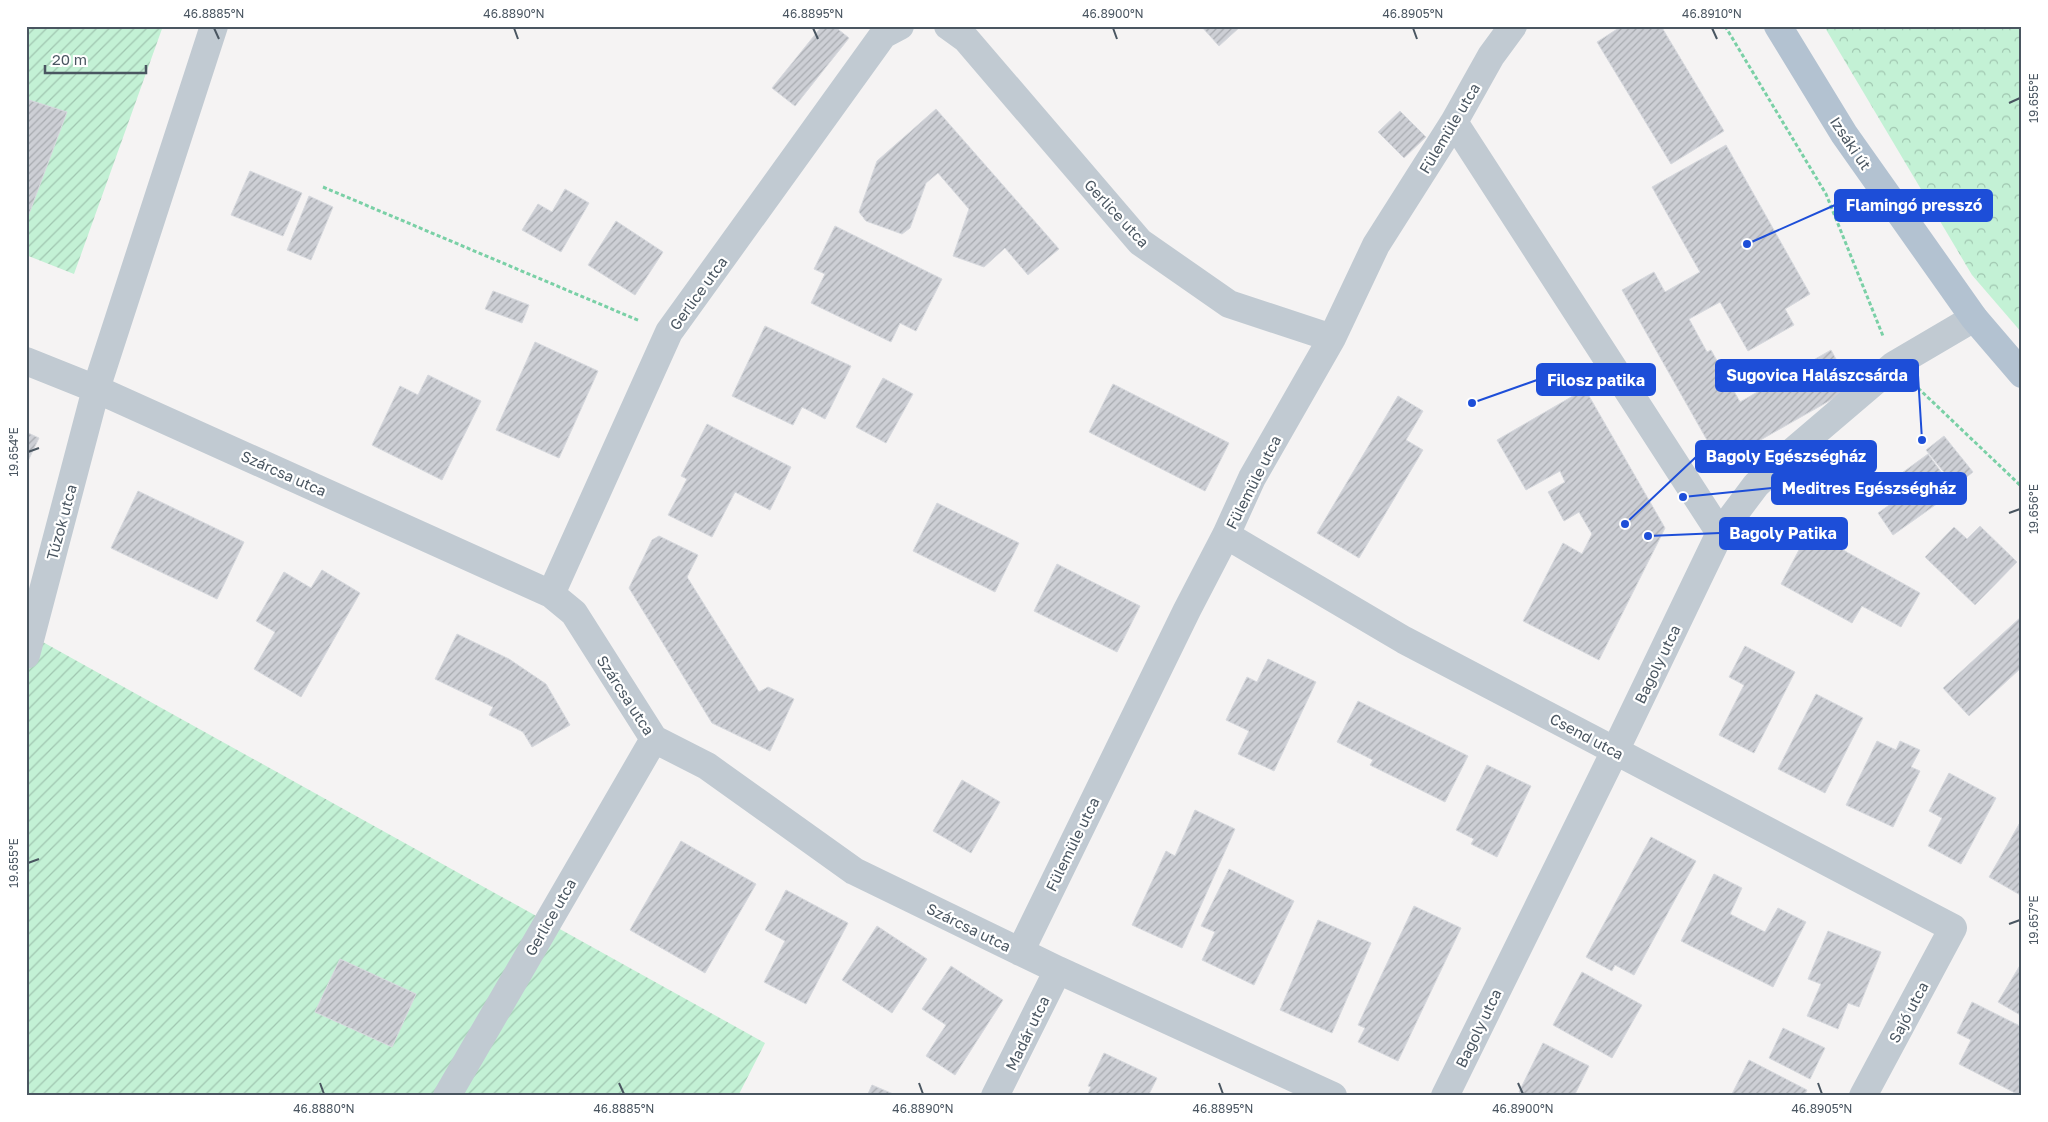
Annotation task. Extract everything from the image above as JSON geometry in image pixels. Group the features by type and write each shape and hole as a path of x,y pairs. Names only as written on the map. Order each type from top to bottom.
{"main road":[{"name":"Izsáki út","path":"1778,26 1844,134 1974,318 2022,374"}],"street":[{"name":"Túzok utca","path":"26,655 96,388 214,26"},
{"name":"Gerlice utca","path":"551,594 669,332 883,35 900,26"},
{"name":"Gerlice utca","path":"948,26 966,40 1140,242 1229,304 1332,338"},
{"name":"Fülemüle utca","path":"1020,952 1187,610 1226,535 1252,478 1332,338 1376,245 1454,122 1491,56 1513,26"},
{"path":"1454,122 1720,533"},
{"name":"Bagoly utca","path":"1445,1096 1720,533 1756,486 1774,468 1894,365 1974,318"},
{"name":"Szárcsa utca","path":"26,361 96,388 551,594 574,613 654,739 707,766 854,871 1058,970 1333,1096"},
{"name":"Csend utca","path":"1226,535 1404,640 1953,928"},
{"name":"Gerlice utca","path":"447,1096 654,739"},
{"name":"Sajó utca","path":"1863,1096 1953,928"},
{"name":"Madár utca","path":"996,1096 1058,970"}],"path":[{"path":"1725,26 1826,194 1894,365 2022,487"},
{"path":"323,187 669,332"}],"green space":[{"path":"26,26 163,26 74,274 26,255"},
{"path":"1824,26 2022,26 2022,333 1972,275"},
{"path":"32,636 765,1043 738,1096 26,1096 26,653"}],"building":[{"path":"822,26 834,26 849,38 795,106 772,88"},
{"path":"1201,26 1241,26 1219,46"},
{"path":"1622,26 1661,26 1724,131 1671,164 1597,42"},
{"path":"26,99 67,112 26,222"},
{"path":"936,109 1059,249 1028,275 1005,248 984,267 953,256 969,209 938,173 926,183 910,228 902,234 866,221 859,212 877,161"},
{"path":"1400,111 1426,137 1404,158 1378,132"},
{"path":"1726,145 1810,294 1785,309 1794,325 1748,351 1720,302 1689,319 1707,352 1711,350 1740,402 1831,350 1852,388 1720,463 1622,290 1654,272 1665,292 1700,272 1652,187"},
{"path":"250,171 302,193 283,236 231,215"},
{"path":"565,189 589,203 561,252 522,230 538,204 552,212"},
{"path":"309,196 333,207 311,260 287,250"},
{"path":"616,221 663,252 635,295 588,265"},
{"path":"835,226 942,279 916,331 900,323 891,342 811,303 825,274 814,269"},
{"path":"493,291 529,305 522,323 485,309"},
{"path":"765,326 851,366 825,419 802,407 793,425 732,396"},
{"path":"535,342 598,371 559,458 496,430"},
{"path":"428,375 481,401 442,480 372,445 400,386 418,395"},
{"path":"883,378 913,394 886,443 856,427"},
{"path":"1113,384 1229,443 1205,491 1089,432"},
{"path":"1585,389 1665,528 1599,660 1523,621 1563,543 1582,554 1592,534 1579,512 1564,521 1548,492 1565,482 1560,471 1526,490 1497,440"},
{"path":"1398,396 1423,411 1406,440 1423,450 1359,558 1317,533"},
{"path":"707,424 791,467 770,510 735,492 712,537 668,515 687,479 681,476"},
{"path":"26,432 39,438 26,465"},
{"path":"1944,436 1973,472 1955,486 1926,450"},
{"path":"1928,454 1955,491 1893,535 1878,513 1895,501 1884,486"},
{"path":"138,491 244,542 217,599 111,548"},
{"path":"937,503 1019,543 995,592 913,551"},
{"path":"1980,526 2017,562 1975,605 1925,557 1954,527 1967,539"},
{"path":"1809,531 1920,593 1901,627 1862,606 1852,623 1781,584"},
{"path":"659,536 698,555 687,577 759,692 768,687 794,699 770,751 712,723 629,588 652,540"},
{"path":"1057,564 1140,606 1117,652 1034,611"},
{"path":"322,570 360,593 301,697 254,669 275,632 256,621 284,572 311,588"},
{"path":"2022,616 2022,667 1969,716 1943,688"},
{"path":"457,634 509,659 546,684 570,725 532,747 523,732 489,715 493,707 435,679"},
{"path":"1745,646 1795,672 1754,753 1719,735 1744,685 1729,677"},
{"path":"1268,659 1316,682 1274,771 1238,754 1249,731 1226,720 1247,677 1257,682"},
{"path":"1816,694 1863,718 1825,793 1778,769"},
{"path":"1358,701 1468,756 1445,802 1370,765 1373,760 1337,742"},
{"path":"1877,741 1896,750 1900,741 1920,750 1911,767 1920,771 1893,827 1846,805"},
{"path":"1487,765 1531,786 1497,857 1471,844 1474,839 1456,830"},
{"path":"1949,773 1996,798 1961,864 1928,846 1942,818 1929,811"},
{"path":"962,780 1000,802 971,853 933,831"},
{"path":"1195,810 1235,829 1182,948 1132,925 1166,851 1175,856"},
{"path":"2022,819 2022,896 1989,877"},
{"path":"1651,837 1696,861 1634,975 1615,965 1612,971 1586,957"},
{"path":"681,841 756,884 705,973 630,930"},
{"path":"1229,869 1294,901 1254,985 1202,960 1215,932 1201,926"},
{"path":"1714,874 1742,888 1730,914 1765,932 1778,908 1806,922 1773,987 1681,941"},
{"path":"786,890 848,923 806,1004 764,982 785,941 765,930"},
{"path":"1414,906 1461,928 1398,1061 1358,1042 1365,1028 1358,1025"},
{"path":"1318,920 1371,943 1332,1033 1280,1010"},
{"path":"877,926 927,959 892,1013 842,980"},
{"path":"1828,931 1881,952 1859,1007 1848,1003 1838,1029 1807,1016 1821,984 1808,979"},
{"path":"340,959 416,994 392,1047 315,1012"},
{"path":"2022,962 2022,1016 1998,1002"},
{"path":"951,966 1003,1000 955,1075 926,1056 946,1025 922,1009"},
{"path":"1582,972 1642,1005 1612,1058 1553,1025"},
{"path":"1972,1002 2022,1027 2021,1096 1959,1064 1971,1040 1957,1033"},
{"path":"1783,1028 1825,1048 1810,1079 1769,1058"},
{"path":"1543,1043 1589,1066 1574,1096 1526,1096 1519,1092"},
{"path":"1104,1053 1157,1078 1148,1096 1087,1096 1091,1087 1088,1086"},
{"path":"1749,1060 1807,1090 1804,1096 1731,1096"},
{"path":"872,1085 898,1096 867,1096"}],"place":[{"name":"Flamingó presszó","path":"1747,244"},
{"name":"Filosz patika","path":"1472,403"},
{"name":"Sugovica Halászcsárda","path":"1922,440"},
{"name":"Meditres Egészségház","path":"1683,497"},
{"name":"Bagoly Egészségház","path":"1625,524"},
{"name":"Bagoly Patika","path":"1648,536"}]}
